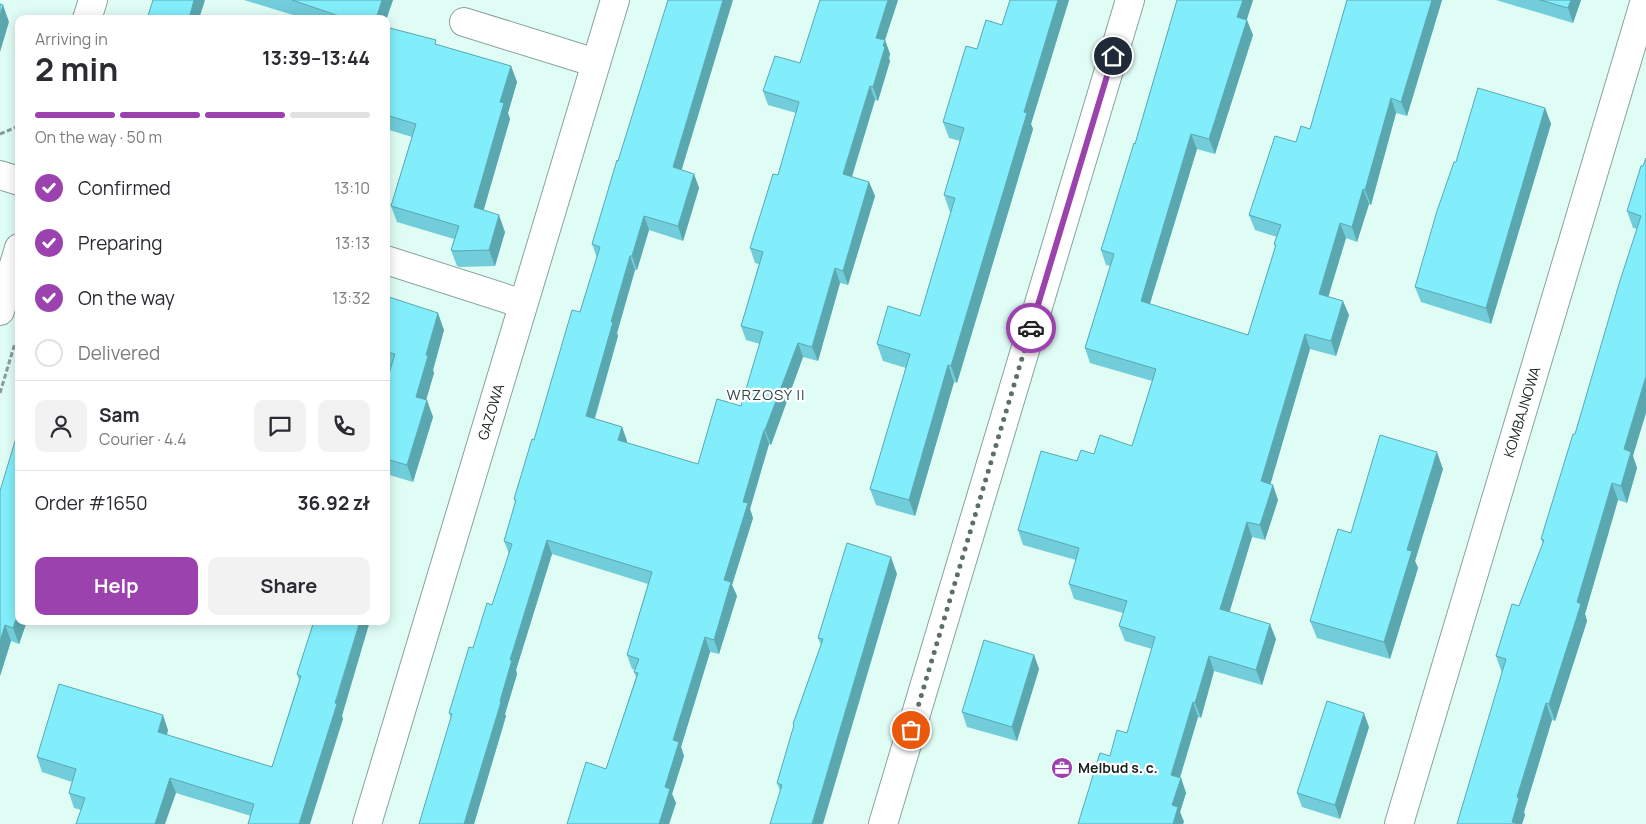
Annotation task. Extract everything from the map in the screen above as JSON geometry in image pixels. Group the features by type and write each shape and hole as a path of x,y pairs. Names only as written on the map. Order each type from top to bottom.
{"street":[{"path":"88,15 93,0"},
{"name":"GAZOWA","path":"367,824 615,0"},
{"path":"883,824 1130,0"},
{"name":"KOMBAJNOWA","path":"1399,824 1645,0"},
{"path":"464,22 596,63"},
{"path":"0,175 15,180"},
{"path":"0,311 15,261"},
{"path":"390,261 523,304"}],"path":[{"path":"0,134 15,128"},
{"path":"0,393 15,342"}],"building":[{"path":"153,0 194,0 190,15 148,15"},
{"path":"292,0 382,0 377,15 336,15"},
{"path":"668,0 723,0 673,167 694,174 678,226 644,216 632,256 630,256 586,416 622,427 618,440 698,464 717,399 741,406 763,332 741,326 763,252 750,248 773,174 778,175 799,102 763,91 775,56 800,63 820,0 888,0 876,38 885,40 883,46 885,47 873,87 870,86 843,174 869,182 843,271 835,268 812,347 798,343 764,430 743,502 748,503 724,580 731,582 714,640 705,637 673,740 679,742 665,787 670,789 659,824 567,824 586,762 606,769 638,673 634,672 639,659 627,655 652,572 547,540 510,660 512,660 501,702 464,824 419,824 452,714 449,713 469,647 473,648 487,603 492,605 512,544 504,541 516,500 514,499 532,439 534,440 572,310 580,312 600,247 592,244"},
{"path":"1010,0 1058,0 1024,112 1027,113 951,366 948,365 909,500 870,489 910,354 877,344 888,306 920,316 955,198 944,195 964,128 943,122 966,46 977,49 986,20 1002,25"},
{"path":"1177,0 1243,0 1237,17 1247,20 1209,139 1191,134 1141,301 1248,335 1281,225 1249,215 1275,136 1296,142 1301,126 1310,129 1347,0 1432,0 1401,102 1391,98 1365,190 1363,189 1352,227 1340,223 1319,294 1343,301 1331,341 1305,334 1261,481 1273,485 1260,525 1247,522 1220,609 1270,624 1256,670 1209,656 1171,775 1181,778 1172,805 1178,807 1173,824 1078,824 1100,753 1110,756 1117,730 1127,733 1155,637 1119,626 1127,601 1069,584 1079,548 1018,530 1041,451 1077,461 1081,450 1094,454 1100,435 1132,446 1156,369 1085,348 1114,254 1101,250 1135,144"},
{"path":"1540,0 1571,0 1568,8"},
{"path":"0,4 3,5 0,16"},
{"path":"390,28 436,40 435,44 511,66 500,102 504,103 474,207 499,215 489,250 451,250 459,226 391,206 416,124 390,116"},
{"path":"1478,88 1545,108 1486,308 1415,287 1437,211 1454,162 1456,162"},
{"path":"1646,158 1646,376 1624,449 1631,452 1621,486 1612,483 1577,602 1581,604 1549,704 1546,703 1517,797 1519,798 1512,822 1518,824 1457,824 1506,659 1496,656 1512,604 1519,606 1544,540 1541,539 1641,216 1627,211 1641,166 1643,166"},
{"path":"390,297 438,313 416,397 427,400 407,465 390,460 390,370 395,354 390,353"},
{"path":"1380,435 1437,452 1407,550 1412,551 1384,642 1310,621 1338,529 1351,533"},
{"path":"15,441 15,622 13,628 5,625 0,641 0,491"},
{"path":"847,543 891,557 812,824 770,824 782,785 777,783 793,724 823,639 818,638"},
{"path":"313,625 359,625 335,703 337,704 299,824 248,824 254,804 170,778 155,824 76,824 85,798 69,793 76,769 37,757 59,684 163,715 158,732 272,767 301,676 297,674"},
{"path":"984,640 1034,655 1012,727 962,712"},
{"path":"1327,701 1364,713 1335,805 1297,793"}],"way so far":[{"path":"911,730 1031,328"}],"place":[{"name":"Melbud s. c.","path":"1062,768"}],"district":[{"name":"WRZOSY II","path":"766,395"}],"route":[{"path":"1031,328 1113,56"}]}
